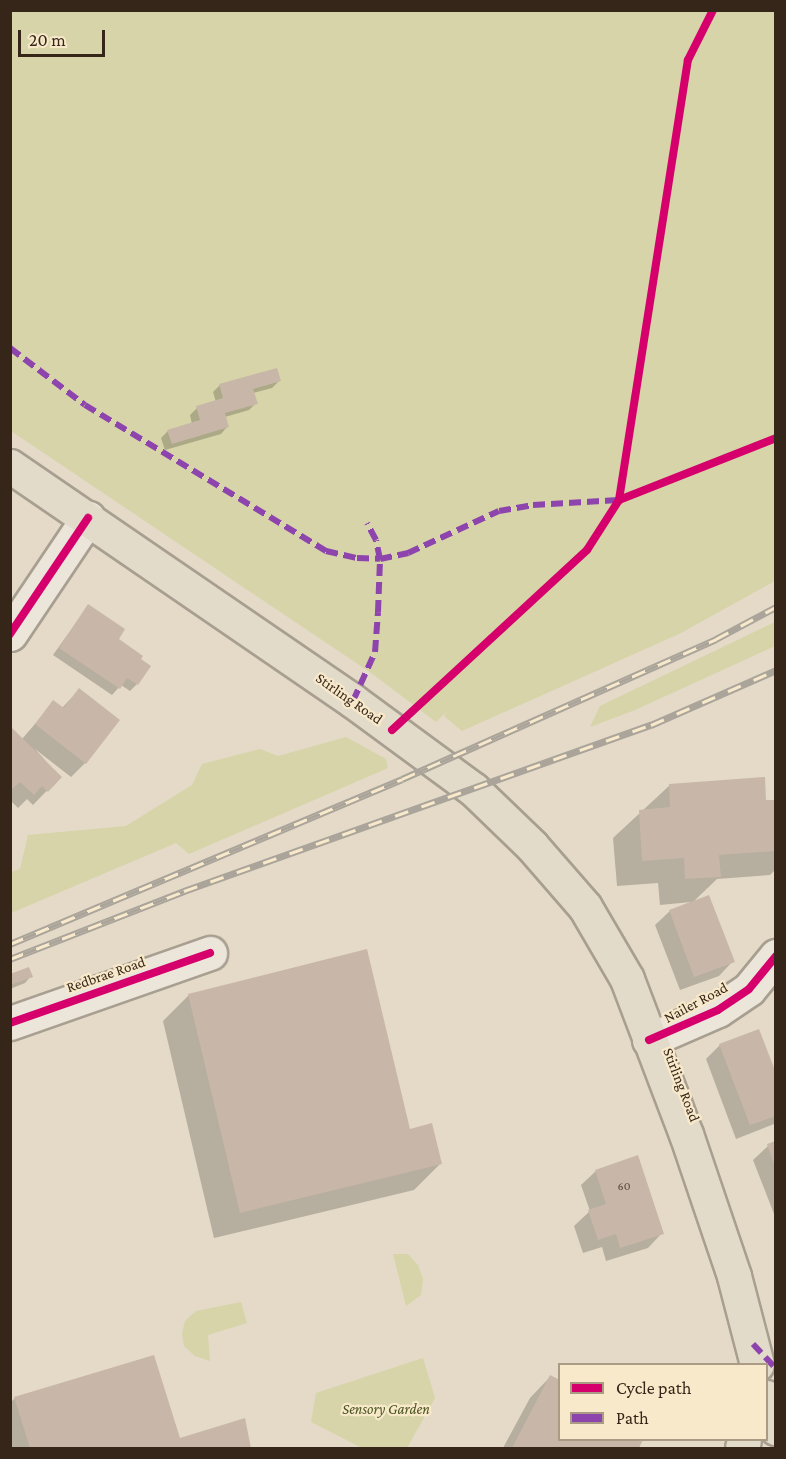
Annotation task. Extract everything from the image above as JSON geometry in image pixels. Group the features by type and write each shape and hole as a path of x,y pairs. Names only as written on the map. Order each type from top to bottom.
{"main road":[{"name":"Stirling Road","path":"10,466 353,701 473,789 532,846 585,907 627,979 686,1134 734,1276 757,1363"},
{"path":"768,1403 776,1428"}],"street":[{"path":"10,634 88,518"},
{"name":"Redbrae Road","path":"10,1023 210,953"},
{"name":"Nailer Road","path":"650,1040 718,1010 749,989 776,956"}],"green space":[{"path":"10,11 775,11 775,581 681,633 462,731 444,716 446,712 436,722 374,675 11,431"},
{"path":"775,622 775,646 635,710 590,727 600,706"},
{"path":"346,737 386,759 388,768 189,854 176,843 11,913 11,872 20,869 28,835 126,826 192,785 202,764 260,749 278,756"},
{"path":"393,1254 408,1254 418,1265 423,1279 421,1295 406,1306"},
{"path":"241,1302 247,1323 208,1335 210,1361 195,1356 184,1346 182,1334 185,1321 196,1311"},
{"name":"Sensory Garden","path":"423,1358 435,1398 407,1448 362,1448 311,1422 316,1393"}],"building":[{"path":"277,368 281,381 253,389 258,404 225,413 229,427 172,444 167,430 200,420 196,406 223,398 219,384"},
{"path":"88,604 125,629 119,639 143,656 141,659 151,666 138,685 127,678 120,689 59,648"},
{"path":"79,688 120,720 86,764 35,724 53,700 64,708"},
{"path":"10,726 62,777 48,792 42,786 34,795 20,782 10,791"},
{"path":"765,777 766,800 776,800 776,851 719,855 721,877 685,879 684,858 642,861 639,810 670,807 669,784"},
{"path":"709,895 735,962 694,977 669,910"},
{"path":"367,949 410,1129 432,1123 442,1164 240,1213 188,994"},
{"path":"29,967 33,977 10,985 10,974"},
{"path":"759,1029 776,1073 776,1116 750,1125 719,1044"},
{"path":"776,1141 776,1167 775,1167 767,1144"},
{"path":"638,1155 664,1234 620,1248 616,1234 598,1240 588,1210 606,1204 595,1170"},
{"path":"154,1355 180,1438 245,1418 251,1448 30,1448 14,1397"},
{"path":"550,1375 558,1379 558,1441 642,1441 639,1448 512,1448"}],"railway":[{"path":"10,944 402,779 716,639 776,607"},
{"path":"10,959 184,891 651,725 776,670"}],"marked path":[{"path":"10,348 85,405 326,551 357,558 380,559 408,553 499,511 533,505 619,500"},
{"path":"353,701 375,652 380,559 376,540 367,523"},
{"path":"753,1344 776,1369"}],"cycle path":[{"path":"619,500 688,60 713,10"},
{"path":"392,730 587,550 619,500 776,438"},
{"path":"10,634 88,518"},
{"path":"10,1023 210,953"},
{"path":"649,1040 718,1010 749,989 776,956"}]}
